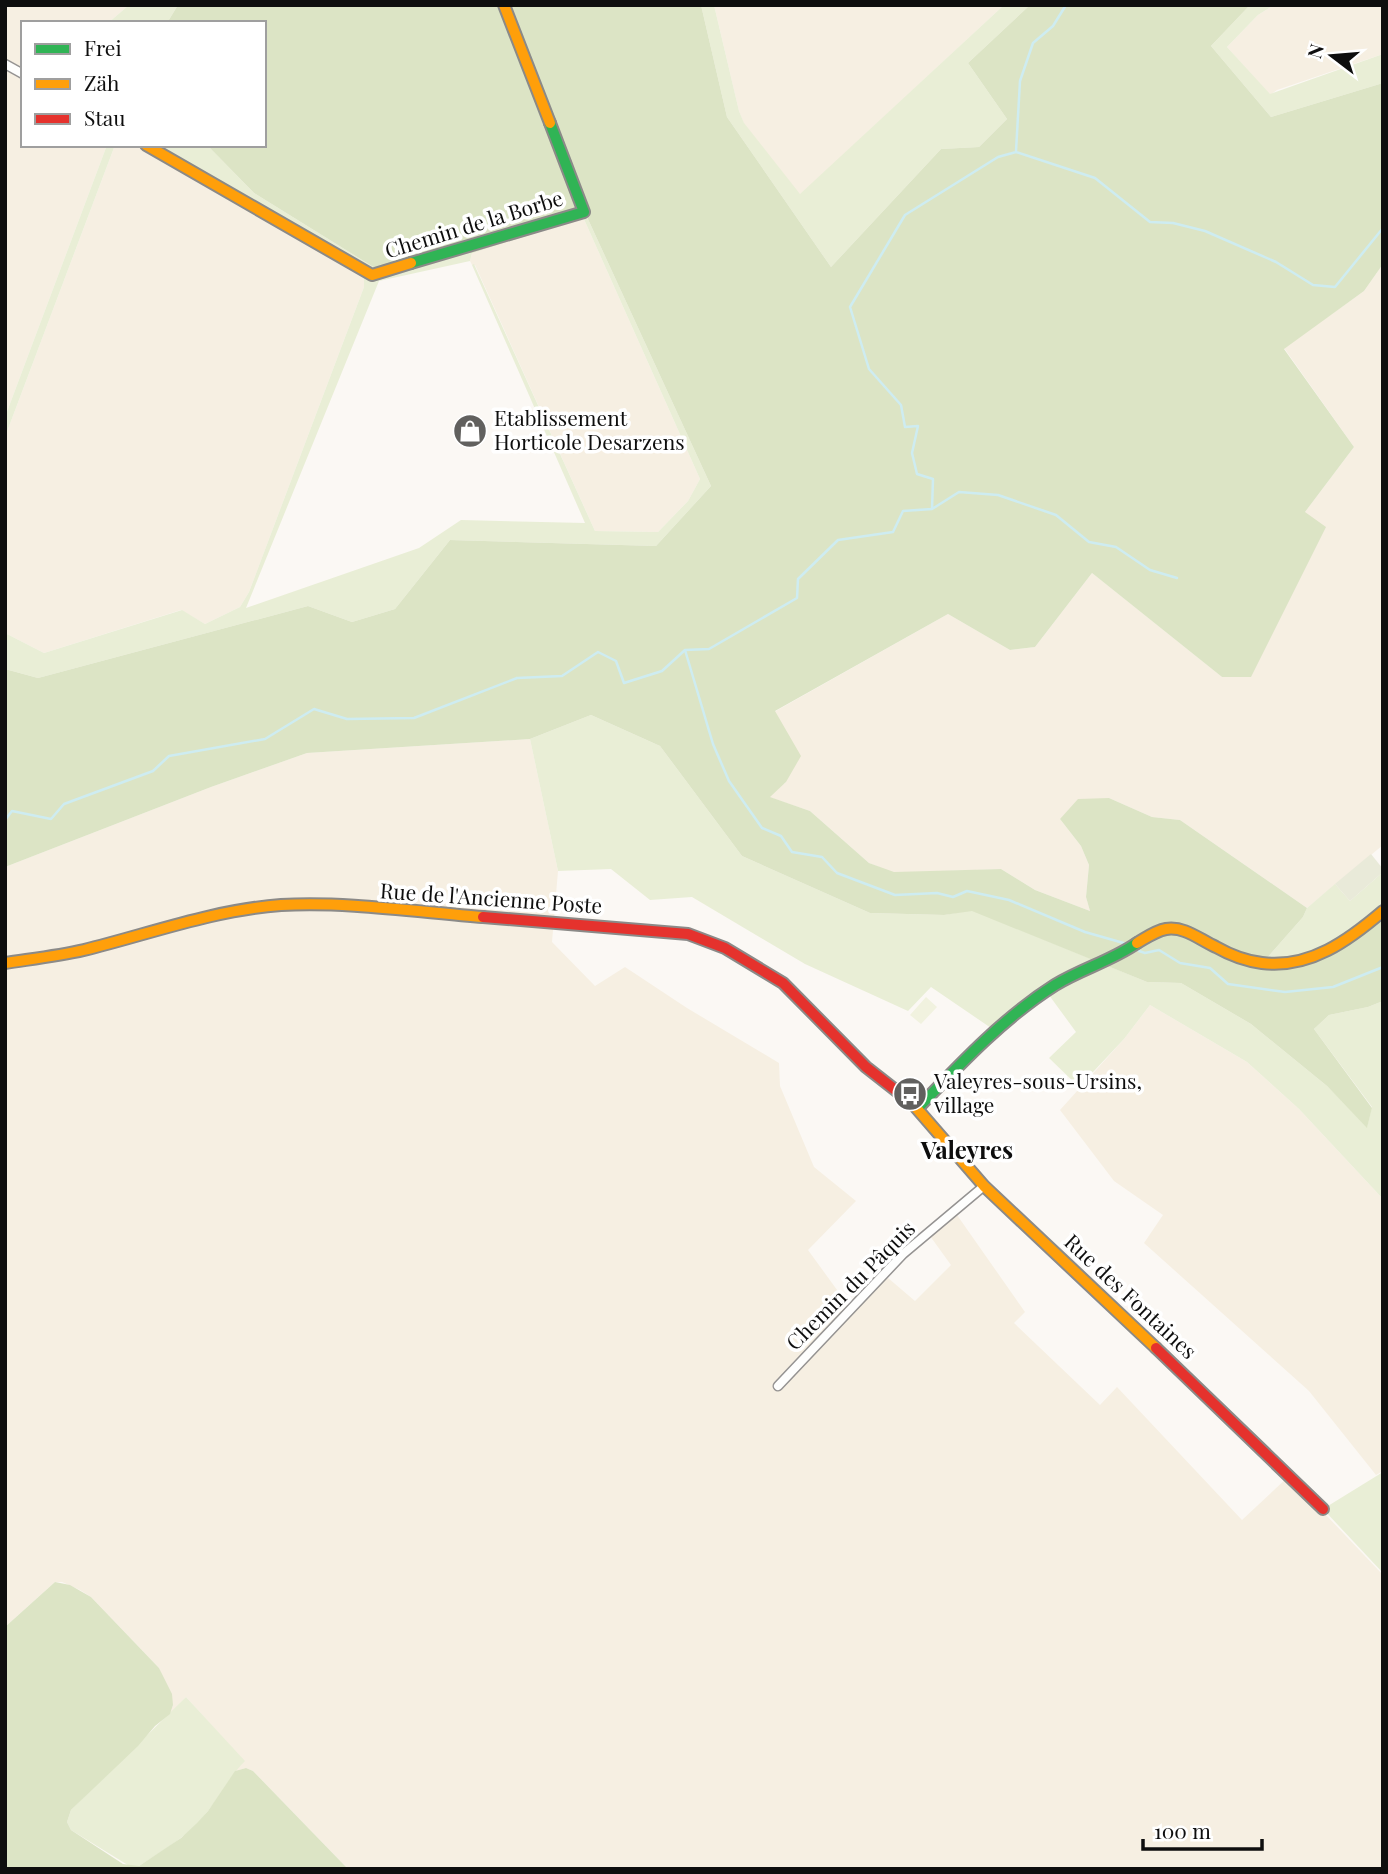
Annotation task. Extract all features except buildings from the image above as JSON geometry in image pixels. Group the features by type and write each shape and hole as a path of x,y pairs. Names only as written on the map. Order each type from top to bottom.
{"street":[{"name":"Chemin de la Borbe","path":"149,147 372,275 584,212 503,5"},
{"path":"5,64 21,73"},
{"name":"Rue de l'Ancienne Poste","path":"5,963 83,950 190,921 281,905 325,905 688,934 725,948 783,983 866,1067 918,1108"},
{"path":"918,1108 994,1030 1034,998 1077,972 1121,954 1153,933 1170,928 1189,932 1239,960 1273,964 1304,961 1328,952 1383,911"},
{"name":"Rue des Fontaines","path":"918,1108 984,1186 1323,1509"},
{"name":"Chemin du Pâquis","path":"778,1386 903,1254 984,1186"}],"shaded area":[{"path":"5,5 129,5 110,21 21,21 21,68 5,59"},
{"path":"714,5 1004,5 800,195 744,124"},
{"path":"1274,5 1383,5 1383,54 1277,90 1270,95 1227,47 1258,15"},
{"path":"5,68 21,78 21,147 106,147 5,417"},
{"path":"114,147 144,147 357,271 364,279 364,287 249,592 240,607 205,624 181,610 44,653 5,633 5,437"},
{"path":"583,217 700,479 688,501 658,532 595,531 475,265 470,261 472,253"},
{"path":"1383,264 1383,845 1307,908 1180,820 1152,817 1109,798 1060,819 1081,846 1089,865 1086,897 1090,911 1035,890 1001,869 894,873 869,863 810,811 769,797 786,782 774,712 948,614 1010,650 1035,647 1092,573 1222,677 1305,512 1354,447 1284,348 1364,291"},
{"path":"530,739 558,871 552,942 595,986 625,967 779,1063 780,1086 814,1167 856,1201 808,1250 848,1305 881,1272 915,1301 951,1265 930,1236 957,1215 1025,1312 1014,1323 1100,1405 1117,1387 1242,1520 1289,1476 1383,1575 1383,1869 348,1869 253,1771 246,1768 235,1771 244,1761 186,1697 170,1714 173,1705 159,1668 91,1597 62,1582 55,1582 5,1627 5,867 307,753"},
{"path":"1150,1005 1247,1062 1299,1109 1383,1199 1383,1471 1376,1475 1309,1391 1144,1243 1163,1215 1114,1181 1060,1110 1124,1039"}],"green space":[{"path":"129,5 178,5 168,21 110,21"},
{"path":"178,5 701,5 727,117 831,267 941,149 979,147 1007,119 968,63 1030,5 1250,5 1211,46 1271,117 1383,83 1383,264 1364,291 1284,349 1354,447 1305,512 1326,527 1251,677 1222,677 1092,573 1035,647 1010,650 948,614 775,711 801,756 786,782 770,797 810,811 869,863 894,872 1001,869 1035,890 1090,911 1086,897 1089,865 1081,846 1060,819 1078,799 1109,798 1152,817 1180,820 1307,908 1303,917 1267,958 1304,961 1383,911 1383,1001 1329,1015 1314,1029 1372,1108 1367,1128 1327,1086 1251,1024 1181,983 1147,982 972,911 944,915 870,913 742,856 660,746 591,715 530,739 307,753 5,867 5,669 38,678 308,606 352,622 395,609 450,540 656,546 711,486 587,217 472,253 375,268 254,193 209,147 266,147 266,21 168,21"},
{"path":"701,5 714,5 744,123 800,194 1004,5 1030,5 968,63 1007,119 979,147 941,149 831,267 727,117"},
{"path":"1250,5 1274,5 1258,15 1227,47 1270,94 1383,54 1383,83 1271,117 1211,46"},
{"path":"106,147 114,147 5,437 5,417"},
{"path":"144,147 209,147 254,193 375,268 472,253 470,261 379,281 246,608 419,548 461,520 585,523 472,265 474,264 595,531 658,532 688,501 700,479 583,217 587,217 711,486 656,546 450,540 395,609 352,622 308,606 38,678 5,669 5,633 44,653 182,610 205,624 240,607 249,592 364,287 364,279 357,271"},
{"path":"591,715 660,746 742,856 870,913 944,915 972,910 1147,982 1181,983 1251,1024 1327,1086 1367,1127 1372,1107 1314,1029 1329,1015 1383,1001 1383,1199 1299,1109 1247,1062 1150,1005 1124,1039 1079,1087 1049,1058 1076,1032 1046,991 994,1030 931,987 908,1011 805,964 692,897 650,900 611,869 558,871 530,739"},
{"path":"1371,854 1383,872 1350,901 1335,884"},
{"path":"1383,872 1383,911 1328,952 1257,963 1267,958 1303,917 1307,908 1335,884 1350,901"},
{"path":"926,997 937,1007 921,1024 910,1015"},
{"path":"1383,1472 1383,1573 1323,1509"},
{"path":"55,1582 70,1585 91,1597 159,1668 172,1694 173,1705 170,1714 71,1810 67,1822 71,1830 123,1864 139,1866 181,1838 208,1811 235,1771 246,1768 253,1771 348,1869 5,1869 5,1627"},
{"path":"186,1697 245,1761 193,1827 176,1842 139,1866 131,1867 71,1830 67,1822 71,1810"}],"waterway":[{"path":"1016,151 1020,81 1033,43 1053,26 1066,5"},
{"path":"932,509 933,479 917,474 912,453 918,426 905,427 901,405 869,369 850,307 905,215 998,157 1016,152 1095,178 1150,222 1173,223 1205,231 1276,262 1313,285 1335,287 1383,228"},
{"path":"685,650 709,649 797,598 798,579 838,540 893,532 903,511 932,509 959,492 998,495 1056,515 1089,542 1116,547 1150,570 1177,578"},
{"path":"5,820 12,811 51,819 64,804 153,771 169,756 265,739 314,709 347,719 414,718 517,678 562,676 598,652 616,661 624,683 662,671 685,650 713,744 729,781 762,828 781,836 792,852 822,857 837,873 895,895 937,893 953,897 967,891 1009,900 1085,932 1127,944"},
{"path":"1139,951 1145,953 1159,950 1180,963 1210,968 1228,984 1285,992 1333,987 1383,967"}],"traffic: fast":[{"path":"411,263 584,212 550,123"},
{"path":"918,1108 983,1042 1036,998 1065,979 1137,943"}],"traffic: slow":[{"path":"504,5 550,123"},
{"path":"149,147 372,275 411,263"},
{"path":"5,963 84,950 181,923 281,905 356,906 483,917"},
{"path":"1137,943 1162,930 1180,930 1238,957 1280,964 1312,957 1328,950 1383,911"},
{"path":"912,1103 984,1186 1156,1348"}],"traffic: jam":[{"path":"483,917 688,934 725,948 783,983 866,1067 912,1103"},
{"path":"1156,1348 1323,1509"}],"place":[{"name":"Etablissement Horticole Desarzens","path":"470,431"},
{"name":"Valeyres-sous-Ursins, village","path":"910,1094"}],"district":[{"name":"Valeyres","path":"967,1151"}]}
